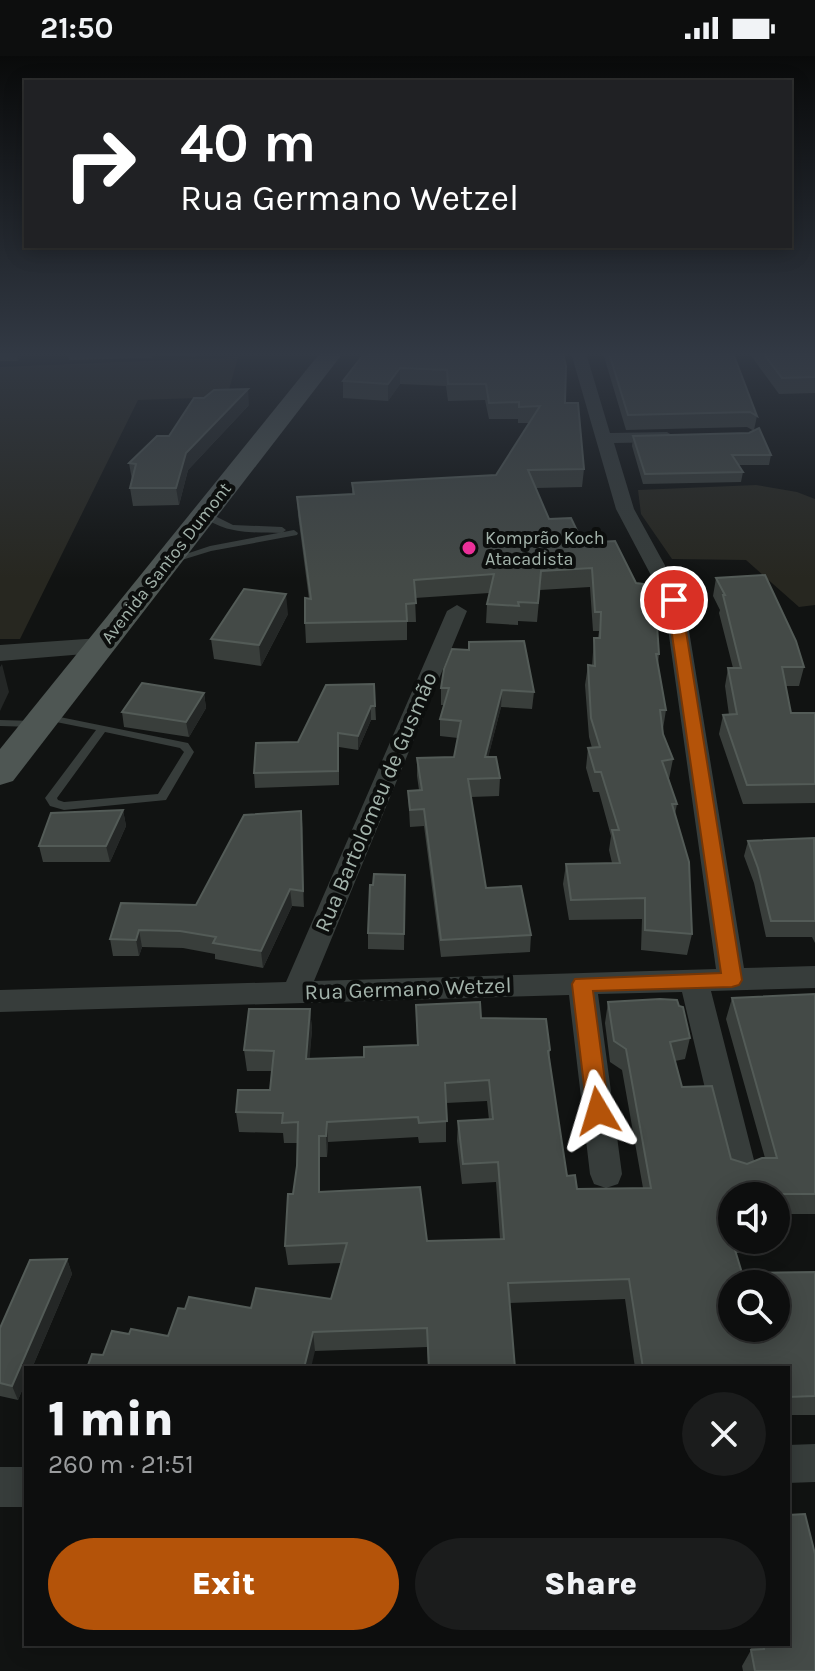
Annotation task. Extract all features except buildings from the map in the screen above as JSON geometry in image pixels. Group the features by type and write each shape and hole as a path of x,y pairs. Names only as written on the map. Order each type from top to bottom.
{"main road":[{"name":"Avenida Santos Dumont","path":"0,773 273,428"}],"street":[{"path":"600,428 625,509 674,600 732,980"},
{"path":"603,438 690,437"},
{"name":"Rua Bartolomeu de Gusmão","path":"295,993 457,611"},
{"path":"0,653 100,646"},
{"name":"Rua Germano Wetzel","path":"0,1001 815,977"},
{"path":"694,981 740,1168"},
{"path":"582,984 606,1174"},
{"path":"790,1464 815,1463"},
{"path":"0,1487 24,1487"}],"lane":[{"path":"167,562 210,549 294,532 233,528 216,524 205,514"},
{"path":"0,723 42,720 103,728 184,745 189,752 162,797 154,801 64,806 54,803 51,798 103,728"}],"shaded area":[{"path":"0,428 124,428 20,639 0,639"},
{"path":"756,485 797,492 815,499 815,605 799,607 746,560 672,559 641,514 638,490"}],"place":[{"name":"Komprão Koch Atacadista","path":"469,548"}],"route":[{"path":"598,1111 582,984 732,980 674,600"}]}
